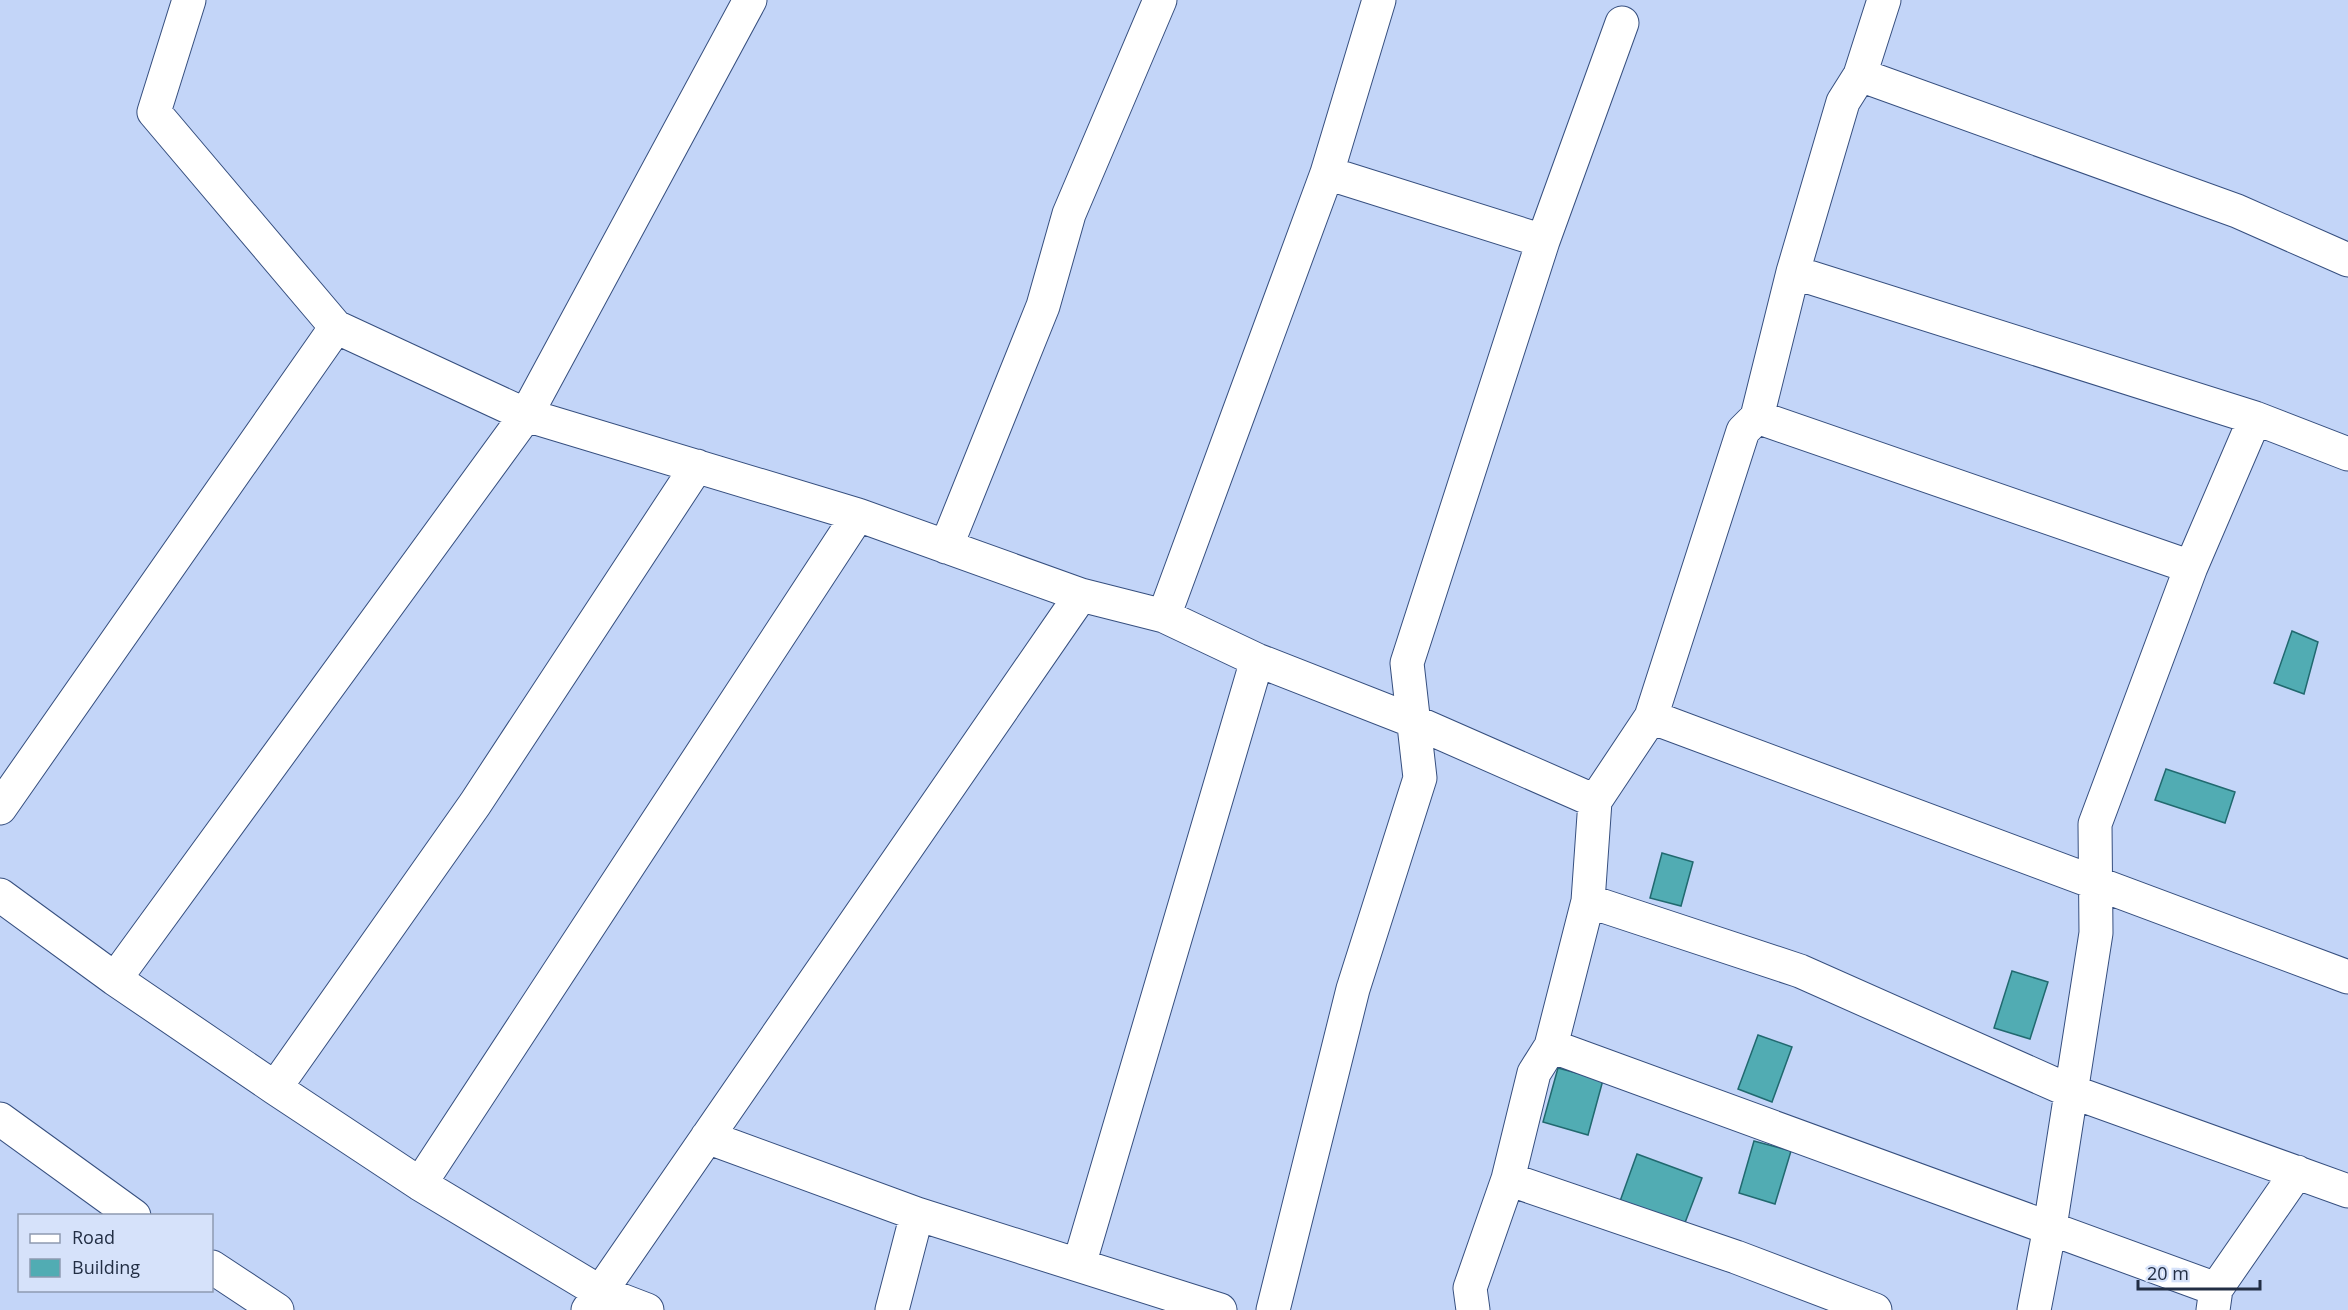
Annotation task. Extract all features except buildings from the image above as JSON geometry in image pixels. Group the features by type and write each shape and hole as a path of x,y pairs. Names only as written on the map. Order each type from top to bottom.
{"street":[{"path":"189,0 154,112 336,327 526,415 858,515 1081,595 1164,616 1257,660 1413,721 1595,801"},
{"path":"115,979 526,415 750,0"},
{"path":"946,547 1043,306 1069,214 1160,0"},
{"path":"1164,616 1327,173 1379,0"},
{"path":"1473,1310 1470,1288 1508,1179 1534,1073 1551,1046 1588,901 1595,801 1651,717 1743,431 1757,417 1793,272 1843,102 1860,75 1884,0"},
{"path":"1273,1310 1353,989 1420,778 1407,663 1543,241 1622,23"},
{"path":"1860,75 2237,211 2348,260"},
{"path":"1327,173 1543,241"},
{"path":"1793,272 2255,418 2348,454"},
{"path":"0,808 336,327"},
{"path":"1757,417 2191,567"},
{"path":"2034,1310 2050,1227 2096,933 2095,824 2191,567 2255,418"},
{"path":"275,1088 475,804 697,466"},
{"path":"420,1184 858,515"},
{"path":"594,1301 1081,595"},
{"path":"1079,1265 1257,660"},
{"path":"1651,717 2348,977"},
{"path":"0,895 115,979 594,1301 647,1310"},
{"path":"1588,901 1800,971 2070,1091 2348,1191"},
{"path":"1551,1046 2050,1227 2215,1299 2297,1172"},
{"path":"0,1119 133,1214"},
{"path":"707,1137 917,1214 1220,1310"},
{"path":"1508,1179 1736,1257 1875,1310"},
{"path":"892,1310 917,1214"},
{"path":"213,1268 277,1310"}]}
